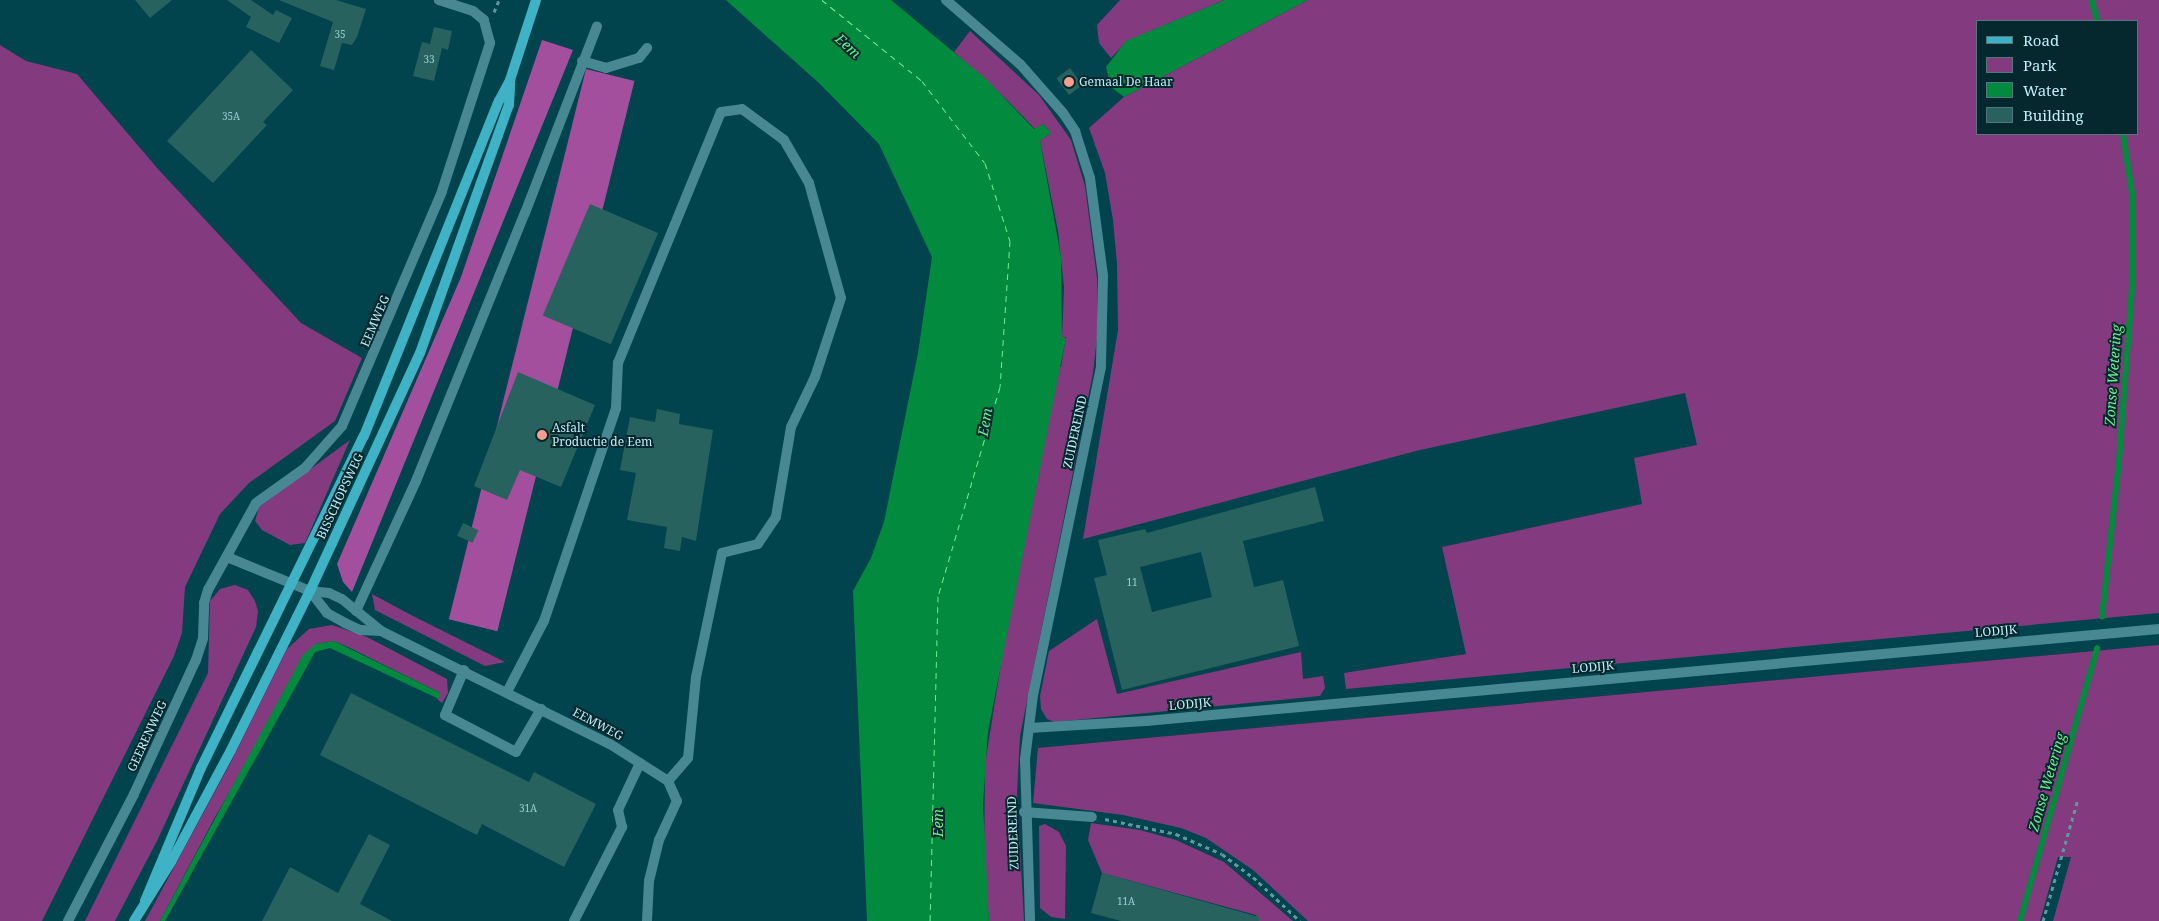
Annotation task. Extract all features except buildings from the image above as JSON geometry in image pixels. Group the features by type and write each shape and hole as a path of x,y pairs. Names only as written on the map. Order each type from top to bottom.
{"main road":[{"name":"BISSCHOPSWEG","path":"145,901 201,768 364,436 499,101 510,80 536,0"},
{"name":"BISSCHOPSWEG","path":"134,921 145,901 172,862 310,591 420,353 508,105 510,80"}],"street":[{"name":"EEMWEG","path":"439,0 472,11 484,20 490,43 442,191 342,426 305,468 256,503 227,556 310,591 329,593 381,631 542,709 640,763 668,781"},
{"name":"ZUIDEREIND","path":"946,0 1020,64 1063,112 1083,150 1099,228 1105,322 1101,368 1033,695 1029,728 1024,812 1030,921"},
{"path":"356,611 416,481 525,214 597,26"},
{"path":"582,62 606,68 639,58 647,48"},
{"path":"507,692 544,621 616,408 618,364 622,354 721,112 742,110 784,140 808,183 841,298 815,377 791,427 776,517 758,544 722,552 696,677 688,758 668,781 677,801 659,840 649,882 647,921"},
{"name":"GEERENWEG","path":"68,921 134,794 196,660 204,638 204,603 227,556"},
{"name":"EEMWEG","path":"310,591 327,614 360,630 381,631"},
{"name":"LODIJK","path":"1029,728 1146,721 2159,629"},
{"path":"464,670 445,715 516,752 542,709"},
{"path":"574,921 622,827 618,810 640,763"},
{"path":"1024,812 1092,817"}],"path":[{"path":"2043,921 2078,799"},
{"path":"1092,817 1176,834 1222,854 1253,877 1300,921"}],"green space":[{"path":"1120,0 1225,0 1127,41 1111,58 1099,43 1097,25"},
{"path":"1308,0 2159,0 2159,613 1346,689 1344,673 1466,654 1442,547 1642,504 1634,458 1697,445 1685,393 1420,450 1083,539 1118,330 1117,264 1113,220 1105,173 1089,128 1124,97"},
{"path":"970,31 1039,95 1071,140 1085,186 1097,278 1097,338 1093,373 1020,736 1017,793 1024,921 989,921 984,859 985,764 1009,614 1058,367 1061,367 1066,337 1062,337 1064,287 1058,231 1040,141 1051,133 1043,124 1035,129 1006,99 954,52"},
{"path":"0,45 26,61 77,74 158,169 301,323 362,358 335,421 249,483 220,514 185,587 182,633 174,656 42,921 0,921"},
{"path":"350,440 305,543 290,545 262,530 255,521 259,507"},
{"path":"235,585 248,590 255,601 258,611 256,627 157,841 115,921 85,921 208,673 210,601 220,589"},
{"path":"372,594 505,662 485,666 375,610"},
{"path":"1097,619 1117,694 1301,652 1303,679 1323,676 1325,688 1320,696 1055,722 1047,719 1041,709 1040,696 1049,651"},
{"path":"332,625 367,637 447,679 448,693 442,703 437,699 440,693 348,647 334,641 316,644 215,817 160,921 145,921 232,760 287,649 309,629"},
{"path":"2159,645 2159,921 2053,921 2071,857 2058,857 2040,921 1308,921 1253,870 1206,838 1181,828 1123,815 1033,803 1038,748"},
{"path":"1091,823 1140,830 1176,840 1224,862 1293,921 1259,921 1256,915 1102,873 1088,840"},
{"path":"1045,824 1059,832 1066,846 1065,919 1051,917 1040,908 1039,826"}],"shaded area":[{"path":"542,40 573,50 352,592 343,582 337,564 461,277"},
{"path":"586,69 635,81 497,631 449,619"}],"water":[{"name":"Eem","path":"726,0 891,0 986,79 1034,129 1043,124 1051,133 1040,141 1061,257 1062,337 1066,338 988,731 983,804 989,921 867,921 853,591 871,558 884,522 918,353 932,257 879,144 819,83"},
{"path":"1225,0 1308,0 1124,97 1111,87 1106,67 1126,41"},
{"path":"334,641 440,693 439,699 330,648 315,652 165,921 160,921 303,655 316,644"}],"waterway":[{"name":"Zonse Wetering","path":"2092,0 2098,20"},
{"name":"Zonse Wetering","path":"2102,617 2119,461 2133,274 2132,193 2123,135"},
{"name":"Zonse Wetering","path":"2020,921 2097,649"}],"ferry route":[{"path":"822,0 922,81 985,163 1010,241 1000,387 938,596 930,921"}],"place":[{"name":"Gemaal De Haar","path":"1069,82"},
{"name":"Asfalt Productie de Eem","path":"542,435"}]}
